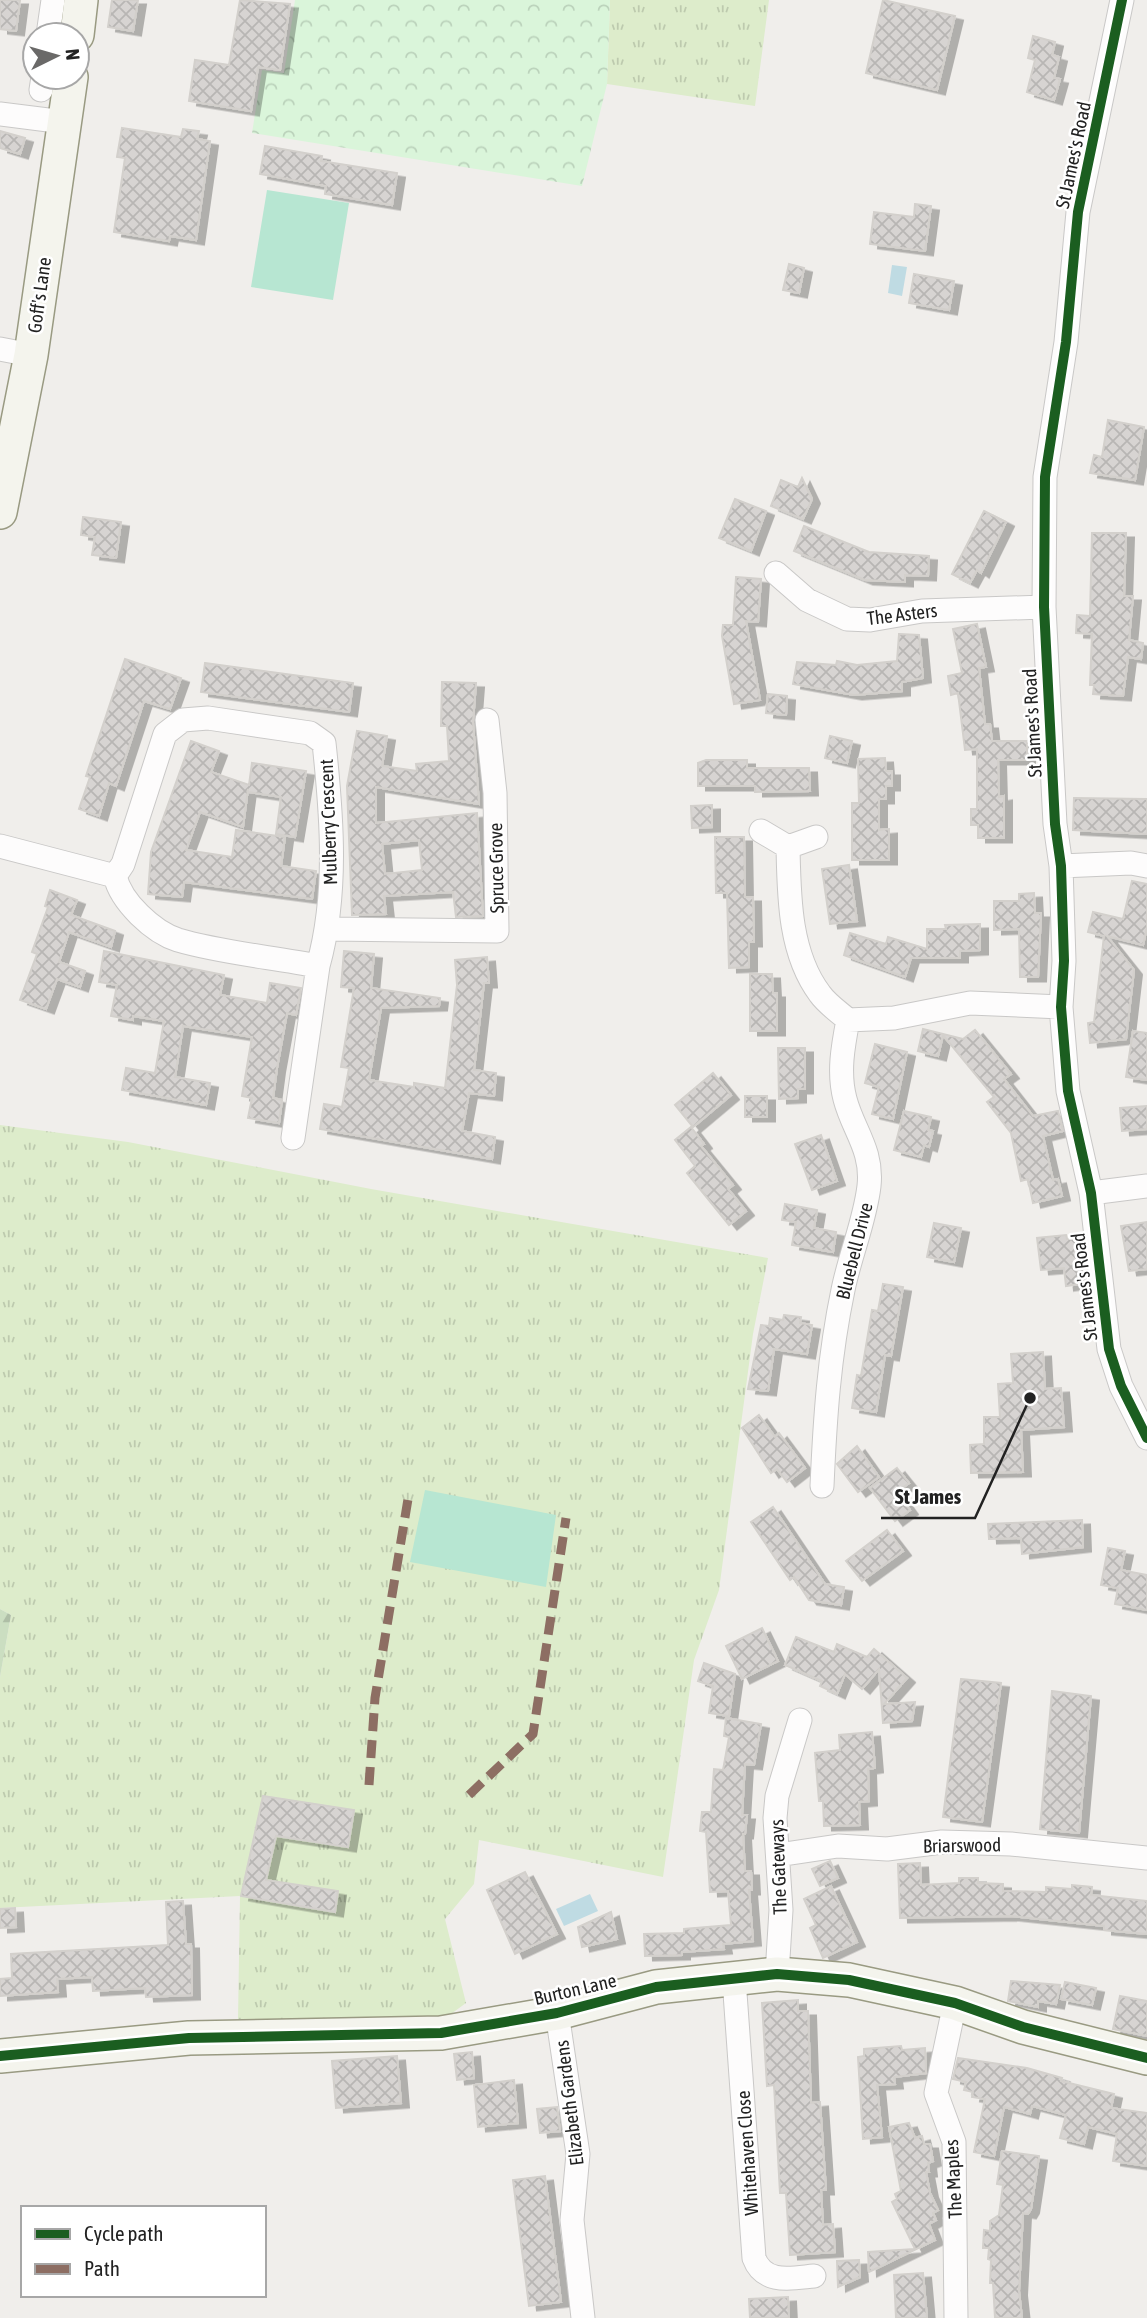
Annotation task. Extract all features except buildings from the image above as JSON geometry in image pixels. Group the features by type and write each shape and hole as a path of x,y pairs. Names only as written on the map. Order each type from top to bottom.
{"street":[{"path":"50,21 53,0"},
{"path":"79,21 81,0"},
{"name":"St James's Road","path":"1122,0 1078,212 1066,342 1045,477 1044,607 1053,798 1061,866 1064,961 1061,1007 1068,1091 1091,1193 1109,1349 1121,1386 1147,1438"},
{"name":"Goff's Lane","path":"0,512 15,352 64,122 55,91"},
{"path":"0,114 64,122"},
{"name":"The Asters","path":"776,573 807,600 847,619 870,620 922,611 1044,607"},
{"name":"Mulberry Crescent","path":"115,876 123,864 165,734 183,720 208,718 310,733 324,743 329,790 331,885 328,929 318,966 293,1138"},
{"name":"Spruce Grove","path":"328,929 497,931 495,793 487,720"},
{"path":"761,831 788,846 816,837"},
{"path":"0,846 115,876 118,889 151,926 176,940 318,966"},
{"path":"788,846 789,894 802,960 822,997 848,1020 894,1018 970,1003 1061,1007"},
{"path":"1061,866 1147,866"},
{"name":"Bluebell Drive","path":"822,1486 825,1392 833,1341 869,1186 866,1153 845,1101 842,1073 848,1020"},
{"path":"1091,1193 1147,1186"},
{"name":"The Gateways","path":"777,1974 782,1910 775,1818 777,1796 800,1720"},
{"name":"Briarswood","path":"778,1855 838,1846 887,1849 942,1842 1011,1844 1147,1858"},
{"name":"Burton Lane","path":"0,2056 189,2038 441,2033 557,2013 656,1987 777,1974 849,1980 955,2003 1023,2027 1147,2058"},
{"name":"Whitehaven Close","path":"734,1979 754,2258 762,2271 775,2278 814,2276"},
{"name":"The Maples","path":"955,2003 936,2093 954,2143 956,2318"},
{"name":"Elizabeth Gardens","path":"557,2013 579,2154 572,2220 583,2318"}],"green space":[{"path":"295,0 610,0 607,84 582,186 252,133 262,70 284,73"},
{"path":"610,0 769,0 755,106 607,84"},
{"path":"267,190 349,203 333,300 251,287"},
{"path":"0,1125 128,1142 371,1189 768,1258 753,1334 719,1590 694,1660 663,1877 479,1840 474,1884 445,1919 466,2003 451,2014 406,2021 238,2019 240,1896 0,1908 0,1677 11,1615 0,1609"},
{"path":"425,1490 556,1515 546,1587 410,1562"},
{"path":"0,1609 11,1615 0,1677"}],"water":[{"path":"892,265 907,267 902,296 888,293"},
{"path":"590,1894 598,1911 564,1926 556,1909"}],"marked path":[{"path":"369,1785 375,1698 409,1493"},
{"path":"469,1795 533,1734 566,1518"}],"cycle path":[{"path":"1122,0 1078,212 1066,342 1045,477 1044,607 1055,824 1061,866 1064,961 1061,1007 1068,1091 1091,1193 1109,1349 1121,1386 1147,1438"},
{"path":"0,2056 189,2038 441,2033 557,2013 656,1987 777,1974 849,1980 955,2003 1023,2027 1147,2058"}],"place":[{"name":"St James","path":"1030,1398"}]}
